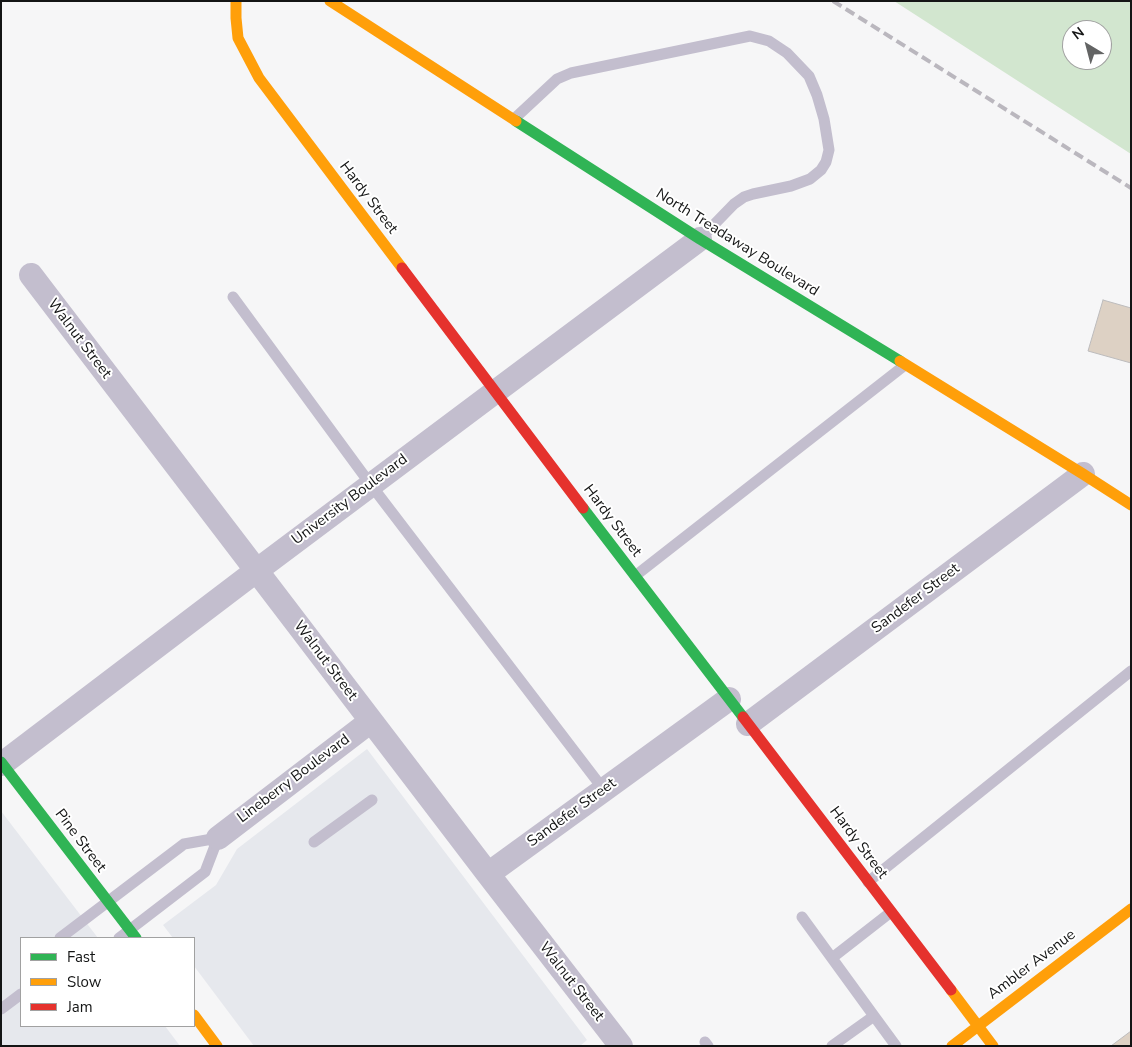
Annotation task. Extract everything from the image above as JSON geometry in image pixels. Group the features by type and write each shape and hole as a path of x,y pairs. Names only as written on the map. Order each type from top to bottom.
{"street":[{"name":"Hardy Street","path":"236,1 238,38 260,78 635,576 993,1046"},
{"name":"North Treadaway Boulevard","path":"330,1 700,239 1084,474 1131,505"},
{"name":"University Boulevard","path":"2,763 700,239"},
{"name":"Walnut Street","path":"31,275 488,874 613,1043"},
{"name":"Sandefer Street","path":"748,724 1084,474"},
{"name":"Sandefer Street","path":"488,874 729,699"},
{"name":"Lineberry Boulevard","path":"218,838 371,721"},
{"name":"Pine Street","path":"2,763 132,934"},
{"name":"Ambler Avenue","path":"952,1046 1131,909"},
{"path":"195,1016 217,1046"}],"lane":[{"path":"514,119 557,79 571,73 750,36 770,40 787,53 809,76 824,119 829,150 826,162 822,170 810,179 791,186 744,197 734,204 700,239"},
{"path":"233,297 371,485 604,790"},
{"path":"635,576 905,365"},
{"path":"868,882 1131,671"},
{"path":"314,842 372,800"},
{"path":"132,934 204,872 218,838"},
{"name":"Lineberry Boulevard","path":"61,937 184,844 218,838"},
{"path":"832,958 891,912"},
{"path":"802,917 896,1046"},
{"path":"1,1009 20,995"},
{"path":"832,1046 874,1016"}],"shaded area":[{"path":"367,749 587,1040 580,1046 254,1046 195,967 195,937 172,937 163,925 216,885 237,849"},
{"path":"1,811 97,937 20,937 20,1027 166,1027 180,1046 1,1046"}],"green space":[{"path":"894,1 1131,1 1131,154"}],"building":[{"path":"1103,300 1131,308 1131,363 1088,351"},
{"path":"1131,1031 1131,1046 1111,1046"}],"railway":[{"path":"833,1 1131,188"}],"traffic: fast":[{"path":"516,121 700,239 900,361"},
{"path":"583,508 743,717"},
{"path":"1,762 135,937"}],"traffic: slow":[{"path":"236,1 238,38 259,78 402,268"},
{"path":"330,1 516,121"},
{"path":"900,361 1131,505"},
{"path":"952,1046 1131,909"},
{"path":"951,990 993,1046"},
{"path":"195,1016 217,1046"}],"traffic: jam":[{"path":"402,268 583,508"},
{"path":"743,717 951,990"}]}
